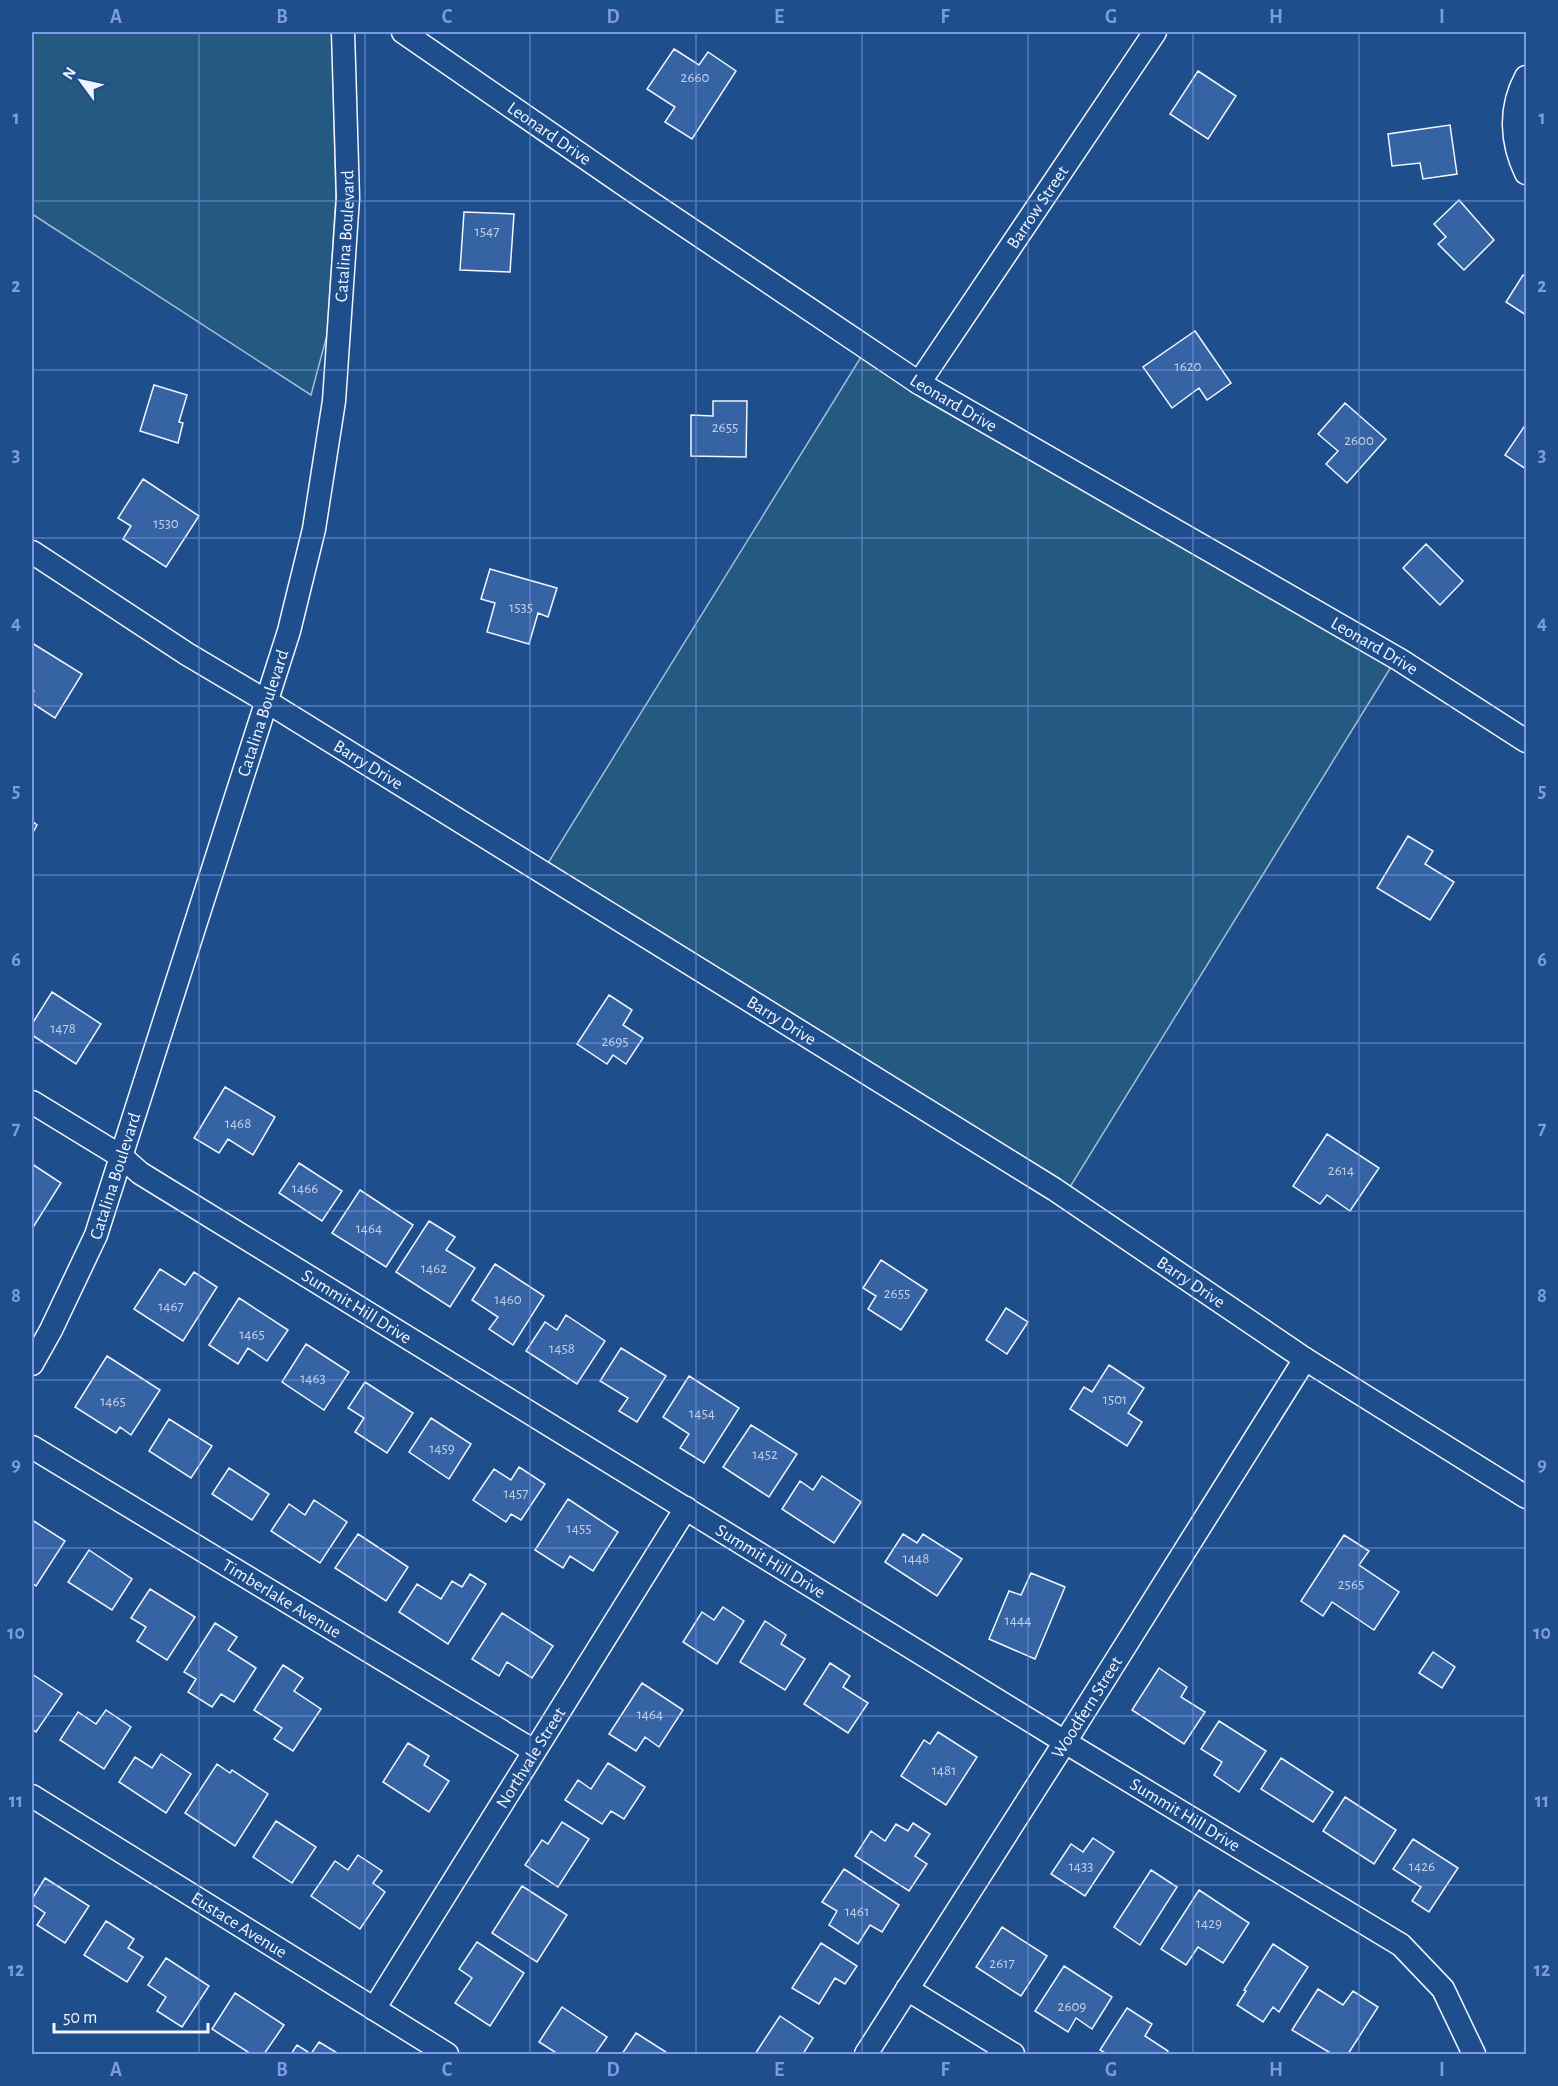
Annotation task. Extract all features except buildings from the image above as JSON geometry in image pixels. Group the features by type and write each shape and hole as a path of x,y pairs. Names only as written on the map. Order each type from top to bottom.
{"street":[{"name":"Catalina Boulevard","path":"32,1364 51,1330 96,1235 289,631 314,529 334,401 348,198 343,32"},
{"name":"Leonard Drive","path":"403,32 628,188 919,383 1400,660 1527,741"},
{"name":"Barrow Street","path":"919,383 1155,32"},
{"path":"1527,77 1516,101 1513,129 1519,157 1527,173"},
{"name":"Barry Drive","path":"32,552 187,654 1054,1189 1305,1359 1527,1497"},
{"name":"Summit Hill Drive","path":"32,1102 122,1157 140,1173 1065,1742 1401,1945 1443,1989 1474,2055"},
{"name":"Woodfern Street","path":"866,2055 1305,1359"},
{"name":"Timberlake Avenue","path":"32,1447 534,1751"},
{"name":"Northvale Street","path":"374,2009 686,1508"},
{"name":"Eustace Avenue","path":"32,1796 447,2055"},
{"path":"907,1989 1013,2055"}],"shaded area":[{"path":"32,32 332,32 336,197 327,335 311,395 32,214"},
{"path":"861,357 923,399 1391,667 1070,1187 548,863"}]}
